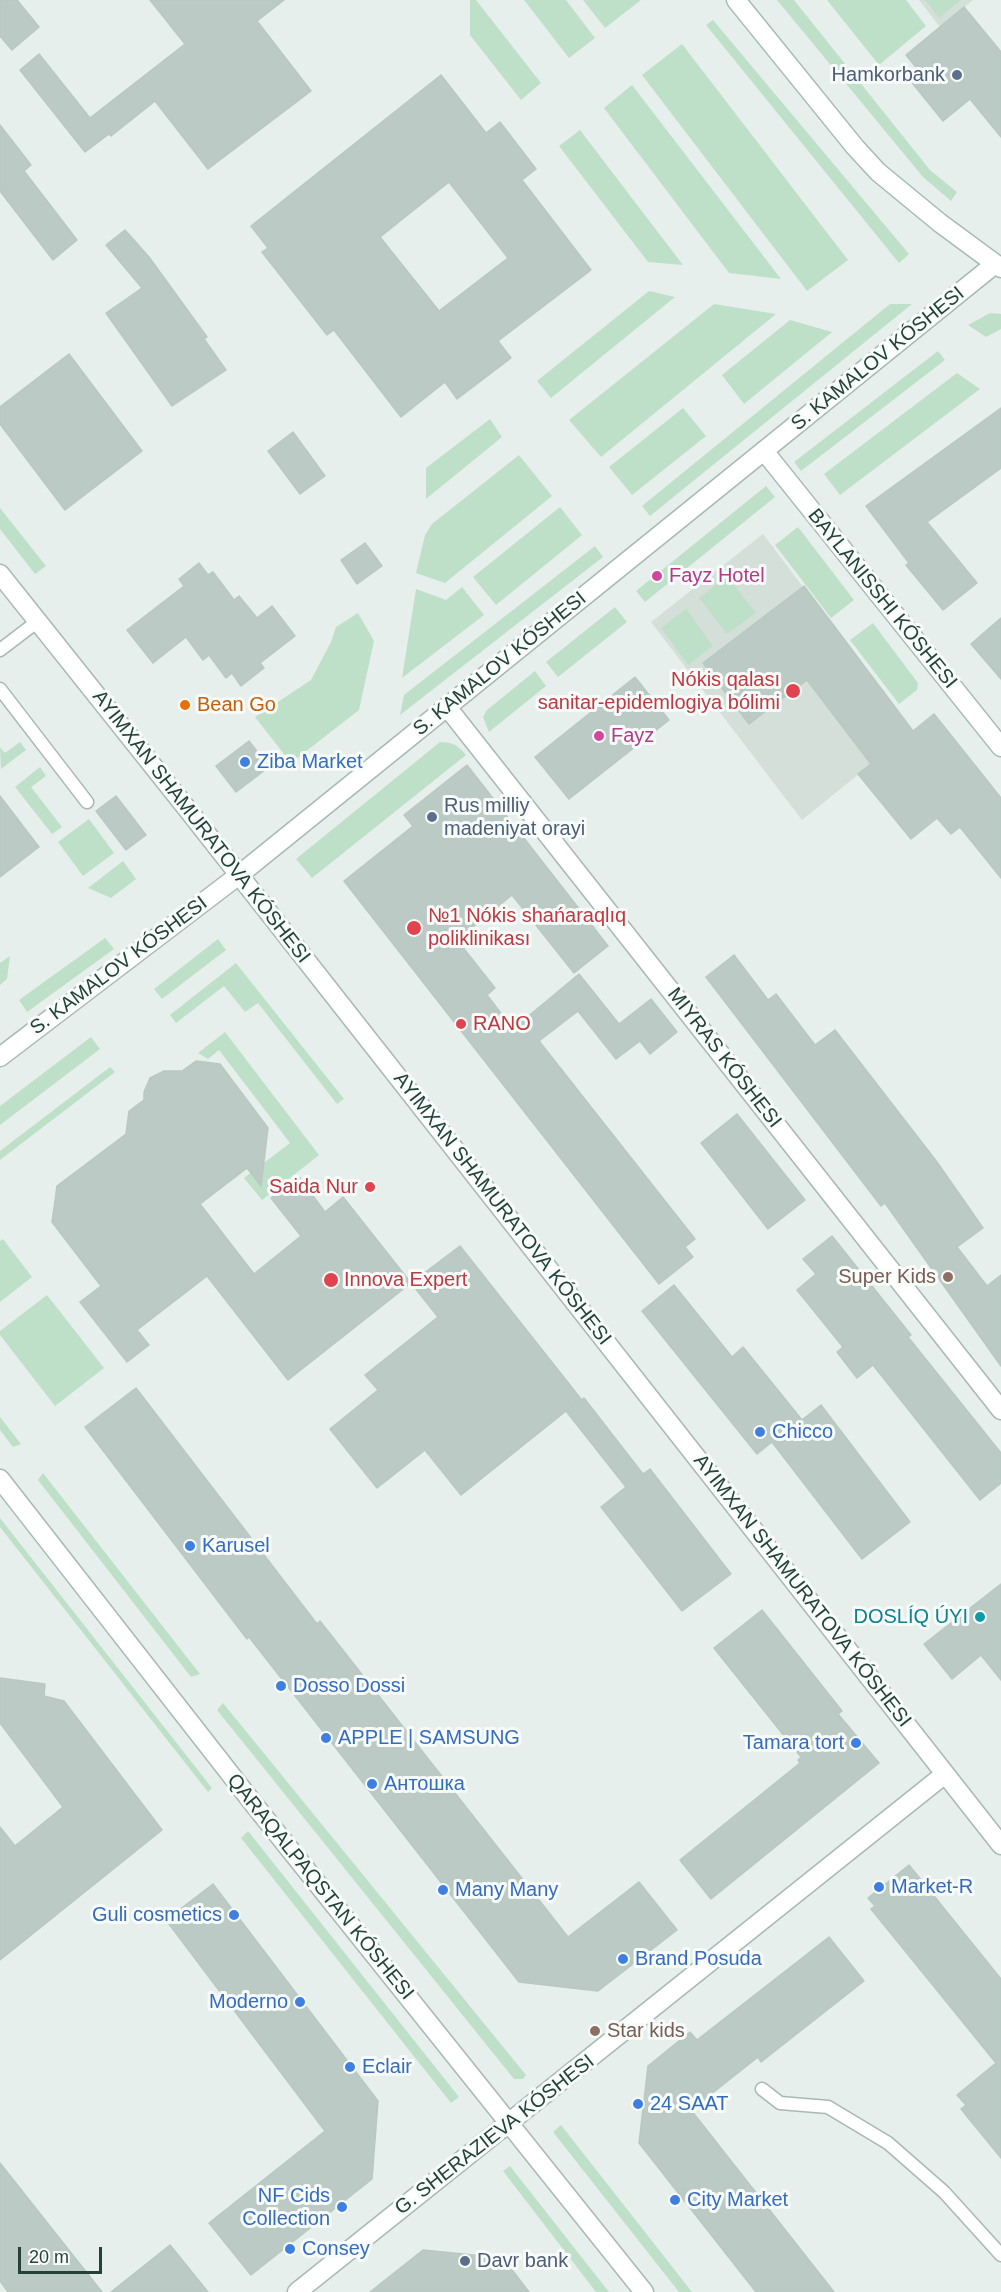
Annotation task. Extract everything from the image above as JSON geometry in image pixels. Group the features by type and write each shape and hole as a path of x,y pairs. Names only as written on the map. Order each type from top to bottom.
{"street":[{"path":"736,0 855,147 878,172 931,216 998,266"},
{"name":"S. KAMALOV KÓSHESI","path":"0,1057 239,875 764,451 998,266"},
{"path":"764,451 1001,747"},
{"path":"0,574 1001,1845"},
{"name":"MIYRAS KÓSHESI","path":"447,707 1001,1410"},
{"name":"QARAQALPAQSTAN KÓSHESI","path":"0,1479 256,1807 644,2292"},
{"name":"G. SHERAZIEVA KÓSHESI","path":"297,2292 945,1774"}],"lane":[{"path":"0,650 38,621"},
{"path":"0,689 87,802"},
{"path":"762,2089 780,2103 828,2107 888,2143 944,2192 1001,2255"}],"shaded area":[{"path":"919,0 973,0 940,27"},
{"name":"Nókis qalası sanitar-epidemlogiya bólimi","path":"763,534 912,731 802,820 651,622"}],"green space":[{"path":"470,0 476,0 541,83 521,100 470,35"},
{"path":"524,0 566,0 595,38 569,58"},
{"path":"583,0 641,0 605,28"},
{"path":"777,0 794,0 930,170 957,192 951,201 923,177"},
{"path":"827,0 906,0 926,26 879,65"},
{"path":"925,0 961,0 939,18"},
{"path":"713,20 909,254 899,263 706,25"},
{"path":"682,44 848,260 807,291 642,75"},
{"path":"632,85 781,279 729,273 604,108"},
{"path":"580,130 683,265 648,262 559,146"},
{"path":"649,291 675,297 551,398 537,381"},
{"path":"714,304 776,314 601,457 569,420"},
{"path":"890,304 912,304 650,516 642,506"},
{"path":"990,313 1001,314 1001,329 986,337 968,325"},
{"path":"790,320 832,332 744,404 722,375"},
{"path":"938,351 945,360 801,471 794,462"},
{"path":"957,373 980,389 840,495 824,474"},
{"path":"683,408 706,436 632,495 609,467"},
{"path":"490,419 502,437 426,499 426,468"},
{"path":"519,455 552,496 445,583 416,573 425,535 432,524"},
{"path":"766,486 775,497 645,602 636,591"},
{"path":"560,507 582,535 496,605 473,577"},
{"path":"0,508 46,566 35,574 0,529"},
{"path":"798,527 854,600 831,618 775,545"},
{"path":"595,546 603,557 400,715 404,695"},
{"path":"727,576 756,613 727,634 699,598"},
{"path":"462,587 484,615 402,678 416,589 446,600"},
{"path":"615,607 627,622 558,677 546,662"},
{"path":"686,609 713,646 688,665 661,628"},
{"path":"358,613 374,641 359,710 291,763 255,717 311,680 331,642 336,627"},
{"path":"873,623 918,683 917,690 899,704 850,640"},
{"path":"535,671 546,686 489,732 483,717 487,710"},
{"path":"20,742 26,750 1,769 0,747 5,753"},
{"path":"440,742 455,745 466,755 312,878 296,859"},
{"path":"40,767 46,776 31,787 62,827 52,834 15,787"},
{"path":"89,819 114,853 83,876 58,842"},
{"path":"123,861 136,879 111,898 88,888"},
{"path":"105,938 114,949 27,1012 19,1000"},
{"path":"218,939 226,950 162,999 154,989"},
{"path":"10,956 7,979 0,985 0,963"},
{"path":"236,963 344,1099 337,1104 258,1003 245,1012 224,986 176,1023 170,1015"},
{"path":"225,1032 319,1155 262,1200 244,1178 290,1143 219,1050 208,1059 198,1053"},
{"path":"91,1037 100,1049 0,1125 0,1106"},
{"path":"110,1067 115,1072 0,1160 0,1151"},
{"path":"3,1239 32,1277 0,1302 0,1241"},
{"path":"47,1295 104,1368 55,1406 0,1335 0,1331"},
{"path":"0,1417 21,1444 13,1447 0,1430"},
{"path":"43,1473 200,1674 191,1677 38,1480"},
{"path":"0,1518 212,1788 208,1792 0,1527"},
{"path":"223,1703 526,2075 523,2079 514,2079 217,1710"},
{"path":"248,1831 459,2097 451,2103 241,1838"},
{"path":"561,2125 692,2292 679,2292 553,2132"},
{"path":"510,2166 609,2292 596,2292 503,2171"}],"building":[{"path":"0,0 17,0 39,27 12,50 0,36"},
{"path":"150,0 284,0 257,21 311,91 208,169 155,101 111,136 109,134 85,152 20,70 39,54 90,118 185,44"},
{"name":"Hamkorbank","path":"964,7 1001,52 1001,137 970,99 943,121 909,79 919,71 906,55"},
{"path":"441,75 486,133 500,122 536,169 522,180 591,270 498,341 511,358 457,399 445,382 401,417 334,330 327,335 262,252 268,248 251,226","holes":["449,182 508,258 439,311 380,237"]},
{"path":"0,125 31,165 24,171 77,240 53,260 0,191"},
{"path":"125,230 149,257 207,337 204,339 226,370 172,406 106,313 142,288 106,245"},
{"path":"69,354 142,451 65,510 0,424 0,407"},
{"path":"1001,408 1001,468 927,522 977,583 943,610 906,565 909,563 866,506"},
{"path":"293,432 325,476 300,494 268,451"},
{"path":"365,543 382,566 357,584 341,560"},
{"path":"199,563 208,575 213,572 234,600 239,596 257,618 272,606 295,636 260,663 264,668 241,686 232,673 226,678 209,655 203,660 186,637 153,663 127,630 184,586 179,579"},
{"path":"804,586 913,731 934,714 1001,798 1001,878 960,827 951,834 937,818 911,839 858,774 871,764 807,680 749,724 703,663"},
{"path":"1001,618 1001,679 971,644"},
{"path":"635,677 669,720 569,799 535,757"},
{"path":"249,741 269,767 236,792 216,766"},
{"path":"467,765 608,946 574,973 512,895 457,940 495,988 487,995 513,1029 579,974 619,1024 651,999 677,1032 650,1054 640,1041 616,1059 578,1011 539,1041 695,1239 685,1247 693,1257 659,1284 344,881 413,826 404,815"},
{"path":"0,796 39,847 0,877"},
{"path":"116,796 146,835 126,850 96,811"},
{"path":"734,955 768,1000 776,994 815,1045 835,1030 937,1162 983,1228 957,1247 987,1286 1001,1275 1001,1366 885,1203 881,1206 706,977"},
{"path":"196,1061 220,1064 268,1128 261,1186 247,1168 200,1204 254,1274 301,1236 271,1198 299,1177 325,1212 343,1197 411,1283 288,1380 207,1276 137,1330 149,1345 127,1362 80,1302 101,1286 52,1222 57,1186 126,1134 129,1111 144,1100 144,1092 150,1078 164,1071 182,1071"},
{"path":"737,1114 805,1200 768,1229 701,1143"},
{"path":"832,1236 911,1335 908,1337 1001,1453 1001,1483 980,1500 873,1365 857,1378 837,1352 843,1347 797,1290 816,1274 803,1259"},
{"path":"460,1246 581,1399 461,1495 425,1450 377,1488 330,1429 378,1390 365,1375 438,1317 411,1283"},
{"path":"674,1285 732,1357 743,1347 802,1420 821,1405 910,1522 862,1559 772,1442 757,1454 642,1311"},
{"path":"136,1388 317,1624 320,1621 568,1937 639,1882 677,1930 598,1991 519,1982 249,1637 247,1639 85,1427"},
{"path":"584,1398 643,1474 650,1469 731,1574 682,1611 601,1507 626,1487 566,1411"},
{"name":"DOSLÍQ ÚYI","path":"1001,1584 1001,1680 981,1655 952,1679 924,1644"},
{"path":"762,1610 842,1711 838,1714 879,1763 711,1899 680,1860 800,1763 798,1760 801,1757 714,1648"},
{"path":"0,1678 45,1684 44,1696 64,1701 162,1830 0,1960 0,1827 15,1846 63,1807 0,1723"},
{"path":"909,1865 1001,1979 1001,2158 961,2109 966,2105 957,2095 996,2063 871,1909 875,1906 868,1898"},
{"path":"213,1884 378,2101 372,2179 251,2275 209,2223 325,2131 166,1920"},
{"path":"829,1937 864,1981 761,2062 758,2057 691,2110 834,2292 756,2292 639,2143 648,2066 690,2032 697,2040"},
{"path":"0,2163 102,2292 8,2292 0,2281"},
{"path":"170,2245 208,2292 111,2292"},
{"path":"423,2250 503,2258 529,2292 370,2292"}],"place":[{"name":"Hamkorbank","path":"957,75"},
{"name":"Fayz Hotel","path":"657,576"},
{"name":"Nókis qalası sanitar-epidemlogiya bólimi","path":"793,691"},
{"name":"Bean Go","path":"185,705"},
{"name":"Fayz","path":"599,736"},
{"name":"Ziba Market","path":"245,762"},
{"name":"Rus milliy madeniyat orayi","path":"432,817"},
{"name":"№1 Nókis shańaraqlıq poliklinikası","path":"414,928"},
{"name":"RANO","path":"461,1024"},
{"name":"Saida Nur","path":"370,1187"},
{"name":"Super Kids","path":"948,1277"},
{"name":"Innova Expert","path":"331,1280"},
{"name":"Chicco","path":"760,1432"},
{"name":"Karusel","path":"190,1546"},
{"name":"DOSLÍQ ÚYI","path":"980,1617"},
{"name":"Dosso Dossi","path":"281,1686"},
{"name":"APPLE | SAMSUNG","path":"326,1738"},
{"name":"Tamara tort","path":"856,1743"},
{"name":"Антошка","path":"372,1784"},
{"name":"Market-R","path":"879,1887"},
{"name":"Many Many","path":"443,1890"},
{"name":"Guli cosmetics","path":"234,1915"},
{"name":"Brand Posuda","path":"623,1959"},
{"name":"Moderno","path":"300,2002"},
{"name":"Star kids","path":"595,2031"},
{"name":"Eclair","path":"350,2067"},
{"name":"24 SAAT","path":"638,2104"},
{"name":"City Market","path":"675,2200"},
{"name":"NF Cids Collection","path":"342,2207"},
{"name":"Consey","path":"290,2249"},
{"name":"Davr bank","path":"465,2261"}]}
